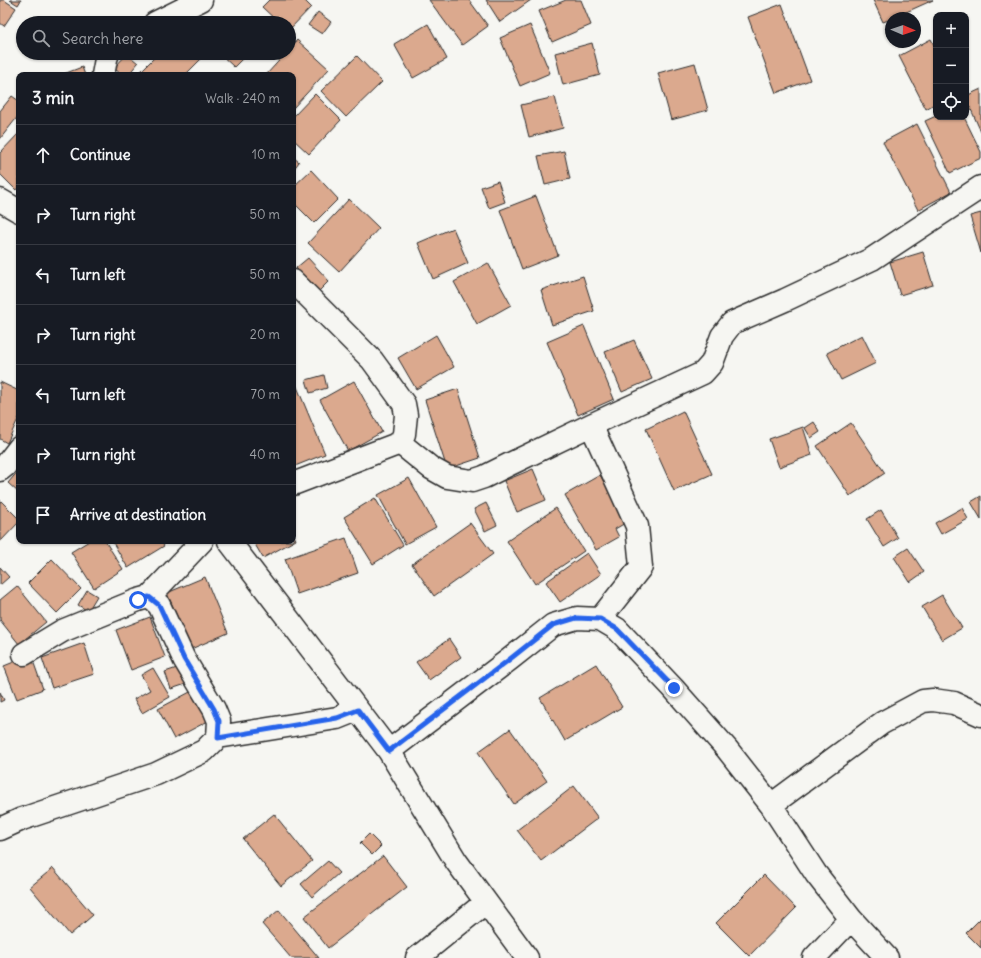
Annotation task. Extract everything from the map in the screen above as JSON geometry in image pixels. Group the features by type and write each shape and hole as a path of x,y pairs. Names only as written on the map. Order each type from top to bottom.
{"street":[{"path":"170,16 201,0"},
{"path":"104,72 106,60"},
{"path":"400,443 431,468 447,477 472,480 484,478 591,425 703,373 712,363 722,336 732,323 872,260 981,187"},
{"path":"0,200 16,209"},
{"path":"296,284 372,360 404,404 406,416 404,434 400,443 296,483"},
{"path":"591,425 637,526 641,567 600,619"},
{"path":"0,470 16,452"},
{"path":"24,654 62,631 138,600 149,597 199,544"},
{"path":"232,544 389,751 456,861 527,958"},
{"path":"149,597 159,605 184,659 214,709 219,721 218,738"},
{"path":"389,751 553,625 576,618 600,619 617,629 674,688 727,749 771,805 816,874 851,919 887,958"},
{"path":"771,805 882,723 907,708 923,701 933,700 954,702 981,715"},
{"path":"0,829 22,819 156,774 204,750 218,738 337,718 358,710"},
{"path":"417,958 486,902"},
{"path":"814,958 851,919"}],"building":[{"path":"0,0 4,0 16,8 4,26 0,23"},
{"path":"10,0 21,0 18,5"},
{"path":"269,0 304,0 311,7 296,23 296,16 272,16 262,7"},
{"path":"429,0 469,0 488,26 462,45"},
{"path":"486,0 531,0 500,22"},
{"path":"566,0 581,0 591,25 552,42 539,11"},
{"path":"873,0 933,0 906,12 885,12 885,21 883,22"},
{"path":"782,4 810,80 776,93 748,17"},
{"path":"318,12 331,22 322,34 308,25"},
{"path":"428,24 447,59 413,78 394,44"},
{"path":"530,25 550,73 520,86 500,38"},
{"path":"931,39 933,43 933,105 926,109 899,56 914,48 921,48 921,44"},
{"path":"297,40 329,69 296,105 296,72 269,72 280,60 296,60"},
{"path":"592,43 600,75 563,85 555,53"},
{"path":"357,56 382,82 346,117 321,91"},
{"path":"121,60 134,60 138,63 130,72 119,72 114,68"},
{"path":"152,60 200,60 188,72 140,72"},
{"path":"226,60 241,60 234,67"},
{"path":"695,63 708,110 671,120 658,73"},
{"path":"82,67 84,72 69,72"},
{"path":"981,89 981,132 969,105 969,95"},
{"path":"315,94 341,120 309,154 296,142 296,114"},
{"path":"12,96 16,99 16,119 0,139 0,111"},
{"path":"555,97 563,128 529,137 521,105"},
{"path":"933,117 933,120 965,120 981,152 981,158 950,173 925,121"},
{"path":"917,124 951,192 918,210 883,142"},
{"path":"16,136 16,190 0,174 0,153"},
{"path":"564,151 570,179 545,185 538,156"},
{"path":"311,170 338,199 314,223 296,205 296,184"},
{"path":"498,181 505,202 489,208 481,187"},
{"path":"536,196 558,255 522,269 500,210"},
{"path":"349,199 379,228 339,272 308,243"},
{"path":"981,213 981,253 970,216"},
{"path":"453,228 468,263 433,279 418,243"},
{"path":"923,252 933,285 900,295 890,262"},
{"path":"308,258 329,281 318,292 296,268"},
{"path":"488,263 511,305 477,324 454,282"},
{"path":"583,276 594,311 552,325 541,290"},
{"path":"584,326 614,399 578,415 547,342"},
{"path":"436,335 454,367 416,389 398,358"},
{"path":"862,335 876,363 841,380 827,353"},
{"path":"634,340 652,379 622,392 605,352"},
{"path":"324,375 327,388 310,393 306,380"},
{"path":"354,381 382,432 348,451 320,400"},
{"path":"0,382 16,390 16,424 7,443 0,439"},
{"path":"296,384 325,454 296,466"},
{"path":"458,389 480,458 447,469 425,400"},
{"path":"683,411 712,474 674,491 646,429"},
{"path":"814,422 820,432 811,438 805,428"},
{"path":"851,423 885,473 850,496 817,446"},
{"path":"803,427 812,455 779,467 769,439"},
{"path":"533,469 546,500 517,512 504,481"},
{"path":"16,474 16,490 8,483"},
{"path":"600,475 627,522 615,529 619,537 596,550 565,495"},
{"path":"409,478 436,527 405,544 378,495"},
{"path":"981,496 981,519 971,502"},
{"path":"375,498 403,545 373,564 344,517"},
{"path":"0,500 16,516 16,525 0,542"},
{"path":"486,503 497,525 485,531 474,509"},
{"path":"556,508 584,551 535,584 507,541"},
{"path":"962,508 968,519 941,534 935,523"},
{"path":"881,510 898,538 884,547 867,519"},
{"path":"470,523 493,554 434,596 412,564"},
{"path":"346,538 358,573 297,594 285,559"},
{"path":"84,544 107,544 123,569 94,588 71,552"},
{"path":"114,544 163,544 164,546 128,568"},
{"path":"255,544 289,544 263,558"},
{"path":"908,548 924,572 910,582 894,557"},
{"path":"587,553 601,574 560,602 546,582"},
{"path":"52,559 81,589 57,613 28,583"},
{"path":"0,567 9,577 0,585"},
{"path":"205,577 228,633 191,649 167,593"},
{"path":"17,586 46,622 19,644 0,620 0,600"},
{"path":"87,590 97,596 88,611 78,605"},
{"path":"942,595 962,628 942,640 922,607"},
{"path":"150,617 165,657 131,670 116,630"},
{"path":"449,639 461,657 429,680 416,662"},
{"path":"84,643 94,674 52,688 42,658"},
{"path":"31,655 43,689 17,699 4,666"},
{"path":"596,664 622,707 565,741 540,698"},
{"path":"186,665 192,682 171,689 165,672"},
{"path":"153,668 170,697 142,713 134,699 150,690 141,675"},
{"path":"192,691 208,721 174,739 158,709"},
{"path":"0,692 4,700 0,702"},
{"path":"510,729 547,781 514,804 478,752"},
{"path":"574,786 598,818 541,861 517,830"},
{"path":"274,814 312,861 281,886 243,839"},
{"path":"369,834 381,846 372,855 360,843"},
{"path":"383,856 407,887 328,948 304,917"},
{"path":"328,861 339,873 312,897 301,884"},
{"path":"53,868 93,915 70,935 30,887"},
{"path":"764,875 796,908 749,956 716,923"},
{"path":"279,910 319,958 291,958 262,924"},
{"path":"981,918 981,948 966,933"}],"route":[{"path":"138,600 149,597 159,605 184,659 214,709 219,721 218,738 337,718 358,710 389,751 553,625 576,618 600,619 617,629 674,688"}]}
